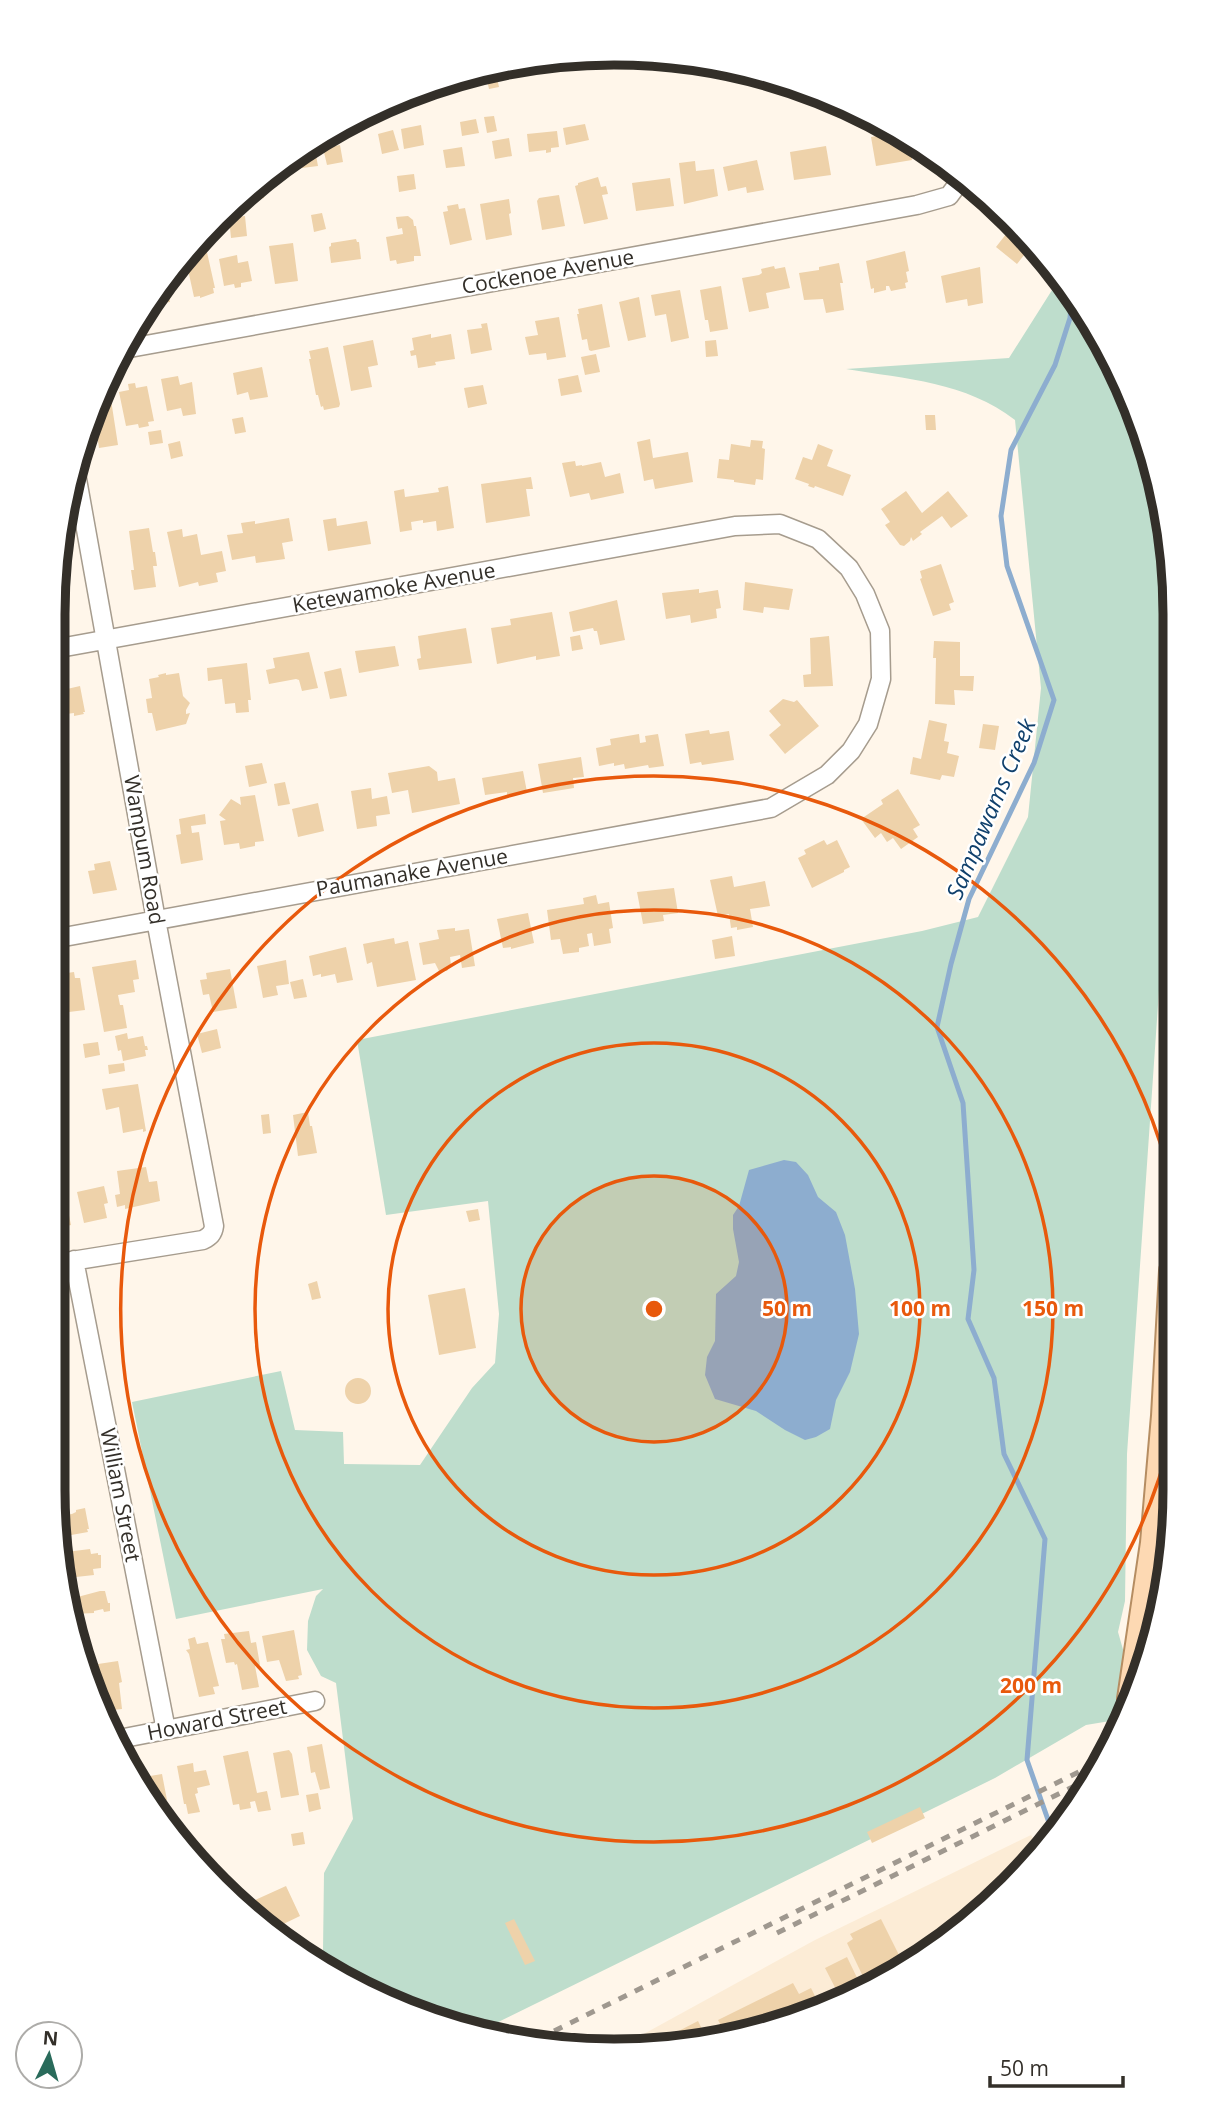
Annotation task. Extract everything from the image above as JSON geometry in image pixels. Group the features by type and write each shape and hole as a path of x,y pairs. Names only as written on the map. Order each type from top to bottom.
{"main road":[{"path":"1141,1644 1163,1460"}],"street":[{"name":"Cockenoe Avenue","path":"134,347 917,205 949,196 957,185"},
{"name":"Wampum Road","path":"74,1260 204,1240 214,1231 214,1218 156,920 79,490"},
{"name":"Ketewamoke Avenue","path":"65,647 735,526 780,524 818,539 849,568 865,594 880,631 881,679 868,724 851,751 827,775 771,808"},
{"name":"Paumanake Avenue","path":"65,937 771,808"},
{"path":"65,1262 74,1260"},
{"name":"William Street","path":"74,1260 166,1730"},
{"name":"Howard Street","path":"124,1738 315,1701"}],"shaded area":[{"path":"1031,1835 1036,1842 1002,1878 948,1926 889,1966 857,1983 756,2021 686,2035 636,2038 815,1940"}],"green space":[{"path":"1054,286 1090,339 1107,371 1134,437 1153,507 1162,578 1163,932 1127,1454 1125,1601 1118,1632 1126,1660 1118,1706 1112,1721 1086,1725 995,1778 491,2025 437,2010 371,1983 336,1964 323,1951 324,1873 353,1819 336,1683 321,1676 307,1650 308,1621 316,1596 323,1589 176,1619 132,1402 281,1371 295,1430 343,1432 344,1464 420,1465 472,1388 495,1363 499,1314 488,1201 386,1215 357,1040 922,931 978,917 1028,817 1041,688 1015,420 996,407 956,390 846,369 1009,358"}],"water":[{"path":"784,1160 796,1162 808,1175 818,1197 836,1212 845,1235 855,1289 859,1334 850,1372 836,1400 830,1429 805,1440 756,1411 715,1399 705,1375 707,1357 715,1341 716,1294 736,1276 739,1262 733,1215 739,1206 749,1170"}],"building":[{"path":"545,69 522,76 521,73"},
{"path":"497,77 499,87 489,89 487,80 484,80"},
{"path":"494,116 497,131 487,133 484,117"},
{"path":"476,119 479,133 462,136 460,122"},
{"path":"585,124 589,140 566,145 563,128"},
{"path":"421,125 424,145 404,149 401,129"},
{"path":"393,130 399,150 382,154 378,134"},
{"path":"557,131 559,147 551,148 551,152 546,153 546,150 529,152 527,134"},
{"path":"883,135 889,138 911,152 912,160 876,166 871,137"},
{"path":"509,138 512,156 495,159 492,141"},
{"path":"340,145 343,162 327,165 323,148"},
{"path":"826,146 831,175 794,180 790,152"},
{"path":"462,147 465,166 446,168 443,150"},
{"path":"316,153 318,166 302,168 301,163"},
{"path":"757,160 764,190 747,193 746,187 728,191 723,167"},
{"path":"695,161 696,171 714,169 718,196 684,204 679,163"},
{"path":"414,174 416,189 399,192 397,176"},
{"path":"598,177 601,187 606,186 608,194 602,195 608,219 584,224 575,186"},
{"path":"670,178 674,206 636,211 632,183"},
{"path":"263,192 264,198 253,200"},
{"path":"559,195 565,226 542,230 537,201 539,198"},
{"path":"509,199 512,235 486,240 480,204"},
{"path":"458,204 459,209 465,208 472,240 450,245 443,212 448,211 447,206"},
{"path":"322,213 326,229 314,232 311,215"},
{"path":"245,216 247,236 231,238 229,223 235,217"},
{"path":"408,216 416,226 421,256 414,256 414,261 397,264 396,260 390,261 386,237 403,234 402,228 398,229 396,217"},
{"path":"1008,232 1027,252 1017,264 996,247"},
{"path":"356,239 359,242 361,259 331,263 331,243"},
{"path":"293,243 298,281 275,284 269,246"},
{"path":"206,247 214,293 200,298 194,297 188,268"},
{"path":"905,251 909,271 906,272 906,288 891,291 889,286 886,286 886,290 874,293 866,261"},
{"path":"237,255 238,263 248,261 252,281 241,283 241,287 235,288 234,284 224,286 219,259"},
{"path":"839,263 844,310 826,313 823,299 804,300 799,273"},
{"path":"774,266 775,269 785,267 790,288 766,293 769,308 749,312 742,278 759,275 762,273 761,269"},
{"path":"980,267 983,303 968,306 967,299 946,303 941,276"},
{"path":"721,286 728,329 710,332 700,290"},
{"path":"680,290 689,338 671,342 666,314 655,316 651,295"},
{"path":"169,293 170,302 162,303 159,307"},
{"path":"639,297 646,337 628,341 619,302"},
{"path":"602,304 610,347 591,351 587,339 582,340 578,309"},
{"path":"559,317 566,357 547,360 546,353 529,355 525,337 538,335 535,321"},
{"path":"487,323 492,350 471,354 467,330 482,328 481,324"},
{"path":"431,334 431,338 451,334 455,359 418,368 416,355 411,356 410,351 414,350 412,338"},
{"path":"373,340 378,365 368,367 372,387 351,391 343,346"},
{"path":"716,340 718,356 706,357 705,341"},
{"path":"328,347 340,404 339,407 324,410 316,395 309,351"},
{"path":"596,354 600,372 585,375 581,357"},
{"path":"262,367 268,397 250,400 248,392 237,395 233,373"},
{"path":"578,375 582,392 561,396 558,379"},
{"path":"178,376 180,385 192,382 196,414 183,416 181,408 167,411 161,379"},
{"path":"135,383 136,388 147,386 154,421 148,422 149,426 126,426 119,392 129,390 128,384"},
{"path":"483,385 487,404 468,408 464,388"},
{"path":"110,396 118,445 99,448 97,431"},
{"path":"925,415 935,415 936,430 926,430"},
{"path":"243,417 246,432 235,434 232,419"},
{"path":"161,430 163,443 150,445 148,432"},
{"path":"650,439 653,458 688,452 693,482 655,489 653,479 644,481 637,442"},
{"path":"751,440 763,441 763,480 756,479 755,485 717,478 719,459 729,460 731,444 750,447"},
{"path":"180,441 183,456 171,459 168,444"},
{"path":"818,444 833,450 827,466 851,475 843,496 808,486 809,484 795,479 803,457 812,460"},
{"path":"575,461 576,466 601,462 605,477 620,473 624,493 591,500 589,493 570,497 562,463"},
{"path":"531,477 533,489 526,489 530,516 486,523 481,484"},
{"path":"448,486 454,528 437,531 436,521 423,523 423,520 411,522 412,530 400,532 394,491 404,489 405,497 439,492 438,488"},
{"path":"906,491 922,513 948,491 968,516 951,528 942,516 920,532 922,534 913,541 911,537 904,546 900,545 885,525 890,522 881,509"},
{"path":"289,518 293,541 282,543 285,559 256,563 255,556 232,560 227,535 243,533 241,523 255,521 255,524"},
{"path":"336,518 337,526 367,521 371,544 328,551 323,520"},
{"path":"149,528 157,566 153,566 156,587 134,590 129,531"},
{"path":"182,529 183,537 197,534 201,555 222,551 226,571 216,573 218,582 199,586 198,582 179,587 167,532"},
{"path":"941,564 954,602 949,604 951,610 933,616 920,579 920,571"},
{"path":"745,582 793,589 789,610 764,607 763,613 743,610"},
{"path":"699,589 699,593 718,590 721,608 716,609 717,618 691,623 690,615 666,619 662,593"},
{"path":"617,600 625,640 600,645 597,631 593,628 573,632 569,612"},
{"path":"552,612 560,656 536,660 536,656 497,664 491,628 511,625 510,619"},
{"path":"466,628 472,663 419,670 417,659 421,658 418,636"},
{"path":"580,635 583,649 572,651 570,637"},
{"path":"829,636 833,686 804,687 803,675 811,674 810,638"},
{"path":"934,641 960,642 960,676 974,676 973,691 954,690 955,705 935,704"},
{"path":"395,646 399,666 359,673 355,651"},
{"path":"309,652 318,688 302,691 299,680 296,679 269,684 266,670 275,668 273,658"},
{"path":"247,663 251,700 248,700 249,712 236,713 235,703 225,704 222,679 208,681 207,668"},
{"path":"341,668 347,696 330,699 324,672"},
{"path":"166,673 179,673 183,696 190,703 186,714 190,713 186,724 156,731 152,713 148,713 146,699 152,698 149,679"},
{"path":"80,686 84,714 65,714 65,689"},
{"path":"783,699 794,702 797,700 819,726 785,754 769,735 781,725 769,711"},
{"path":"929,720 947,724 944,741 949,742 947,753 959,756 954,777 942,775 940,780 910,774 913,757 921,759"},
{"path":"983,724 999,726 995,750 979,748"},
{"path":"709,730 710,734 729,731 734,760 690,764 685,734"},
{"path":"639,734 640,743 646,742 645,736 658,734 664,766 649,768 648,765 625,769 624,764 614,766 614,763 599,766 596,748 611,745 610,739"},
{"path":"581,757 584,777 573,778 574,788 543,793 538,764"},
{"path":"262,763 267,783 249,787 245,766"},
{"path":"429,766 437,772 438,781 455,778 460,804 412,813 408,790 392,793 388,773"},
{"path":"523,771 527,792 485,795 482,778"},
{"path":"285,782 290,804 278,806 274,784"},
{"path":"371,788 372,799 387,796 390,814 376,816 377,826 357,829 351,791"},
{"path":"898,789 920,825 913,829 918,837 901,849 893,838 887,842 881,833 875,838 861,819 883,804 881,800"},
{"path":"255,795 264,841 240,849 239,843 224,845 220,821 226,820 219,815 231,799 241,805 240,797"},
{"path":"318,803 324,831 298,837 292,809"},
{"path":"205,814 206,824 191,826 192,833 199,832 203,860 181,864 176,835 181,834 179,819"},
{"path":"65,840 68,862 65,862"},
{"path":"824,840 827,845 837,840 850,867 812,888 798,858 806,854 804,850"},
{"path":"110,861 117,890 93,894 88,871 95,870 94,864"},
{"path":"65,876 68,899 65,900"},
{"path":"732,876 734,887 765,881 770,906 750,909 753,927 737,930 737,927 731,928 729,914 718,916 710,880"},
{"path":"674,888 678,913 663,915 664,921 643,924 637,892"},
{"path":"596,895 598,904 609,902 613,928 609,929 611,943 594,946 592,933 587,934 589,946 579,948 579,952 563,954 560,939 551,940 547,910 584,904 583,898"},
{"path":"528,913 534,943 511,949 503,948 497,919"},
{"path":"455,928 455,931 469,929 475,966 462,968 460,955 450,957 451,965 447,971 439,971 435,963 423,965 419,943 439,939 437,930"},
{"path":"732,936 735,956 715,959 712,940"},
{"path":"394,938 395,944 408,941 416,980 377,987 372,962 367,964 363,944"},
{"path":"346,947 353,980 337,983 335,974 313,976 309,956"},
{"path":"136,960 139,979 133,980 135,992 118,995 120,1005 123,1005 127,1028 104,1032 92,967"},
{"path":"286,960 289,984 276,986 278,995 263,998 257,966"},
{"path":"230,969 237,1008 213,1012 209,994 203,995 200,980 207,979 206,973"},
{"path":"74,972 75,978 80,978 85,1010 65,1012 65,973"},
{"path":"303,979 307,997 294,999 290,982"},
{"path":"217,1029 221,1048 202,1053 197,1034"},
{"path":"127,1033 128,1039 143,1036 148,1050 145,1050 146,1056 123,1061 115,1036"},
{"path":"98,1042 100,1055 85,1058 83,1044"},
{"path":"124,1063 125,1071 109,1074 108,1065"},
{"path":"138,1084 146,1131 143,1132 143,1129 123,1133 119,1107 106,1110 102,1089"},
{"path":"308,1112 317,1153 298,1156 293,1115"},
{"path":"269,1114 271,1133 263,1134 261,1115"},
{"path":"146,1167 149,1182 157,1181 160,1201 125,1209 125,1205 117,1207 115,1195 120,1194 117,1171"},
{"path":"104,1186 108,1203 104,1204 107,1218 84,1223 77,1192"},
{"path":"65,1196 71,1225 65,1226"},
{"path":"478,1209 480,1220 469,1222 466,1211"},
{"path":"317,1281 321,1298 312,1300 308,1284"},
{"path":"465,1288 476,1348 439,1355 428,1295"},
{"path":"358,1378 367,1382 371,1391 367,1400 358,1404 349,1400 345,1391 349,1382"},
{"path":"85,1508 88,1532 67,1536 66,1515"},
{"path":"90,1549 91,1554 101,1555 101,1568 93,1569 94,1575 72,1577 68,1552"},
{"path":"105,1591 110,1611 104,1612 103,1609 94,1613 79,1614 75,1598"},
{"path":"294,1630 302,1675 298,1676 299,1679 286,1681 279,1660 267,1662 262,1636"},
{"path":"249,1631 251,1643 256,1642 260,1665 255,1666 259,1687 242,1690 237,1664 226,1663 221,1639 225,1639 224,1634"},
{"path":"195,1637 197,1644 208,1642 219,1686 213,1687 215,1694 199,1697 186,1650 190,1649 188,1639"},
{"path":"118,1661 122,1682 119,1683 122,1709 111,1710 102,1686 98,1664"},
{"path":"322,1744 330,1788 320,1790 315,1772 311,1773 307,1747"},
{"path":"289,1750 299,1795 281,1798 273,1753"},
{"path":"248,1751 257,1793 267,1791 271,1810 258,1812 255,1801 250,1802 251,1808 240,1810 239,1804 233,1805 223,1756"},
{"path":"193,1763 194,1772 206,1770 210,1785 197,1788 198,1793 195,1794 200,1812 188,1814 177,1766"},
{"path":"162,1774 167,1800 161,1801 145,1777"},
{"path":"318,1793 321,1809 309,1812 306,1795"},
{"path":"920,1807 925,1818 872,1843 867,1832"},
{"path":"303,1832 305,1844 293,1846 291,1834"},
{"path":"286,1886 300,1916 280,1926 251,1902"},
{"path":"514,1919 535,1961 525,1965 505,1923"},
{"path":"881,1919 901,1959 864,1979 847,1943 853,1939 850,1934"},
{"path":"847,1957 859,1982 837,1991 825,1968"},
{"path":"793,1983 799,1994 811,1988 817,2000 756,2021 723,2029 718,2020"},
{"path":"698,2021 704,2032 686,2035 669,2036"}],"waterway":[{"name":"Sampawams Creek","path":"1050,1824 1027,1760 1045,1539 1004,1454 994,1378 968,1319 974,1270 963,1103 937,1027 969,899 1034,763 1054,700 1007,566 1001,516 1011,450 1055,365 1071,309"}],"railway":[{"path":"546,2035 1089,1767"},
{"path":"777,1933 1078,1785"}]}
